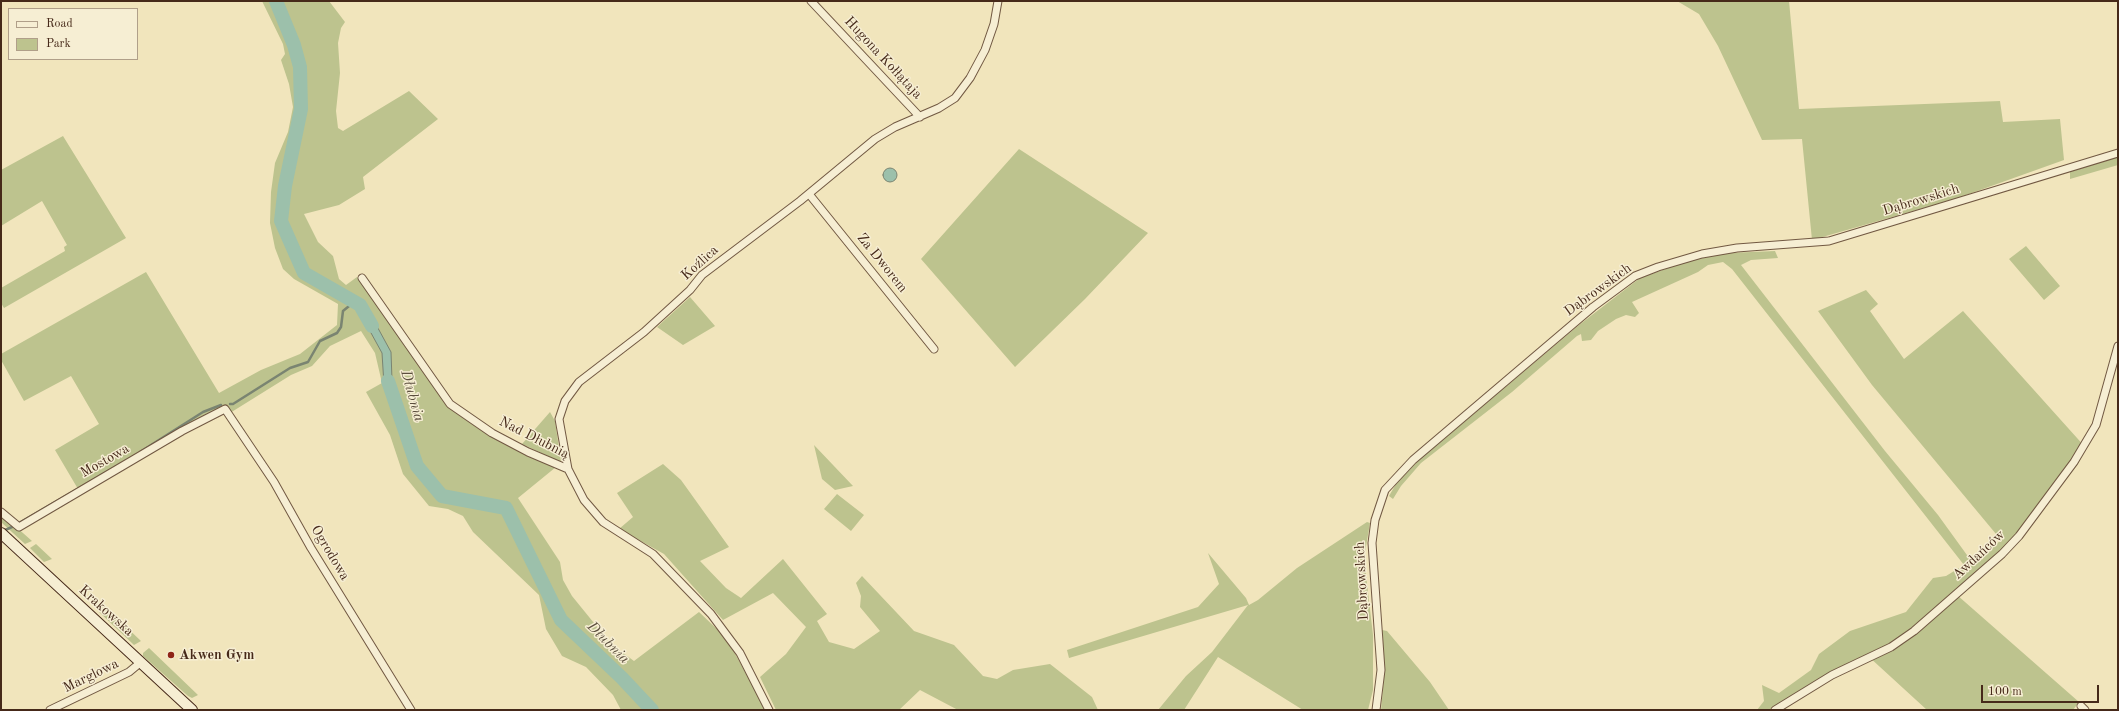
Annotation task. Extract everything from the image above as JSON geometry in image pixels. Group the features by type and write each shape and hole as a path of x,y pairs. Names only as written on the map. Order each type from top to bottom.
{"main road":[{"name":"Krakowska","path":"1,533 192,710"}],"street":[{"name":"Hugona Kołłątaja","path":"811,1 920,116"},
{"name":"Koźlica","path":"568,469 559,419 565,401 578,382 644,332 690,290 702,275 809,194 875,139 895,127 939,108 955,98 970,78 985,50 994,24 998,1"},
{"name":"Dąbrowskich","path":"1376,710 1380,670 1372,543 1375,520 1385,490 1413,460 1594,307 1635,276 1702,254 1737,248 1829,242 2118,153"},
{"name":"Za Dworem","path":"809,194 934,349"},
{"name":"Nad Dłubnią","path":"362,278 450,404 492,432 528,452 568,469 584,500 603,522 653,554 711,614 740,653 769,710"},
{"name":"Awdańców","path":"1775,710 1832,674 1891,647 1914,631 2002,554 2019,536 2074,462 2096,425 2118,346"},
{"name":"Mostowa","path":"1,512 19,527 182,431 226,410"},
{"name":"Ogrodowa","path":"226,410 274,482 311,548 411,710"},
{"name":"Marglowa","path":"50,710 130,672 140,662"}],"green space":[{"path":"262,1 329,1 345,22 341,28 338,43 340,73 336,111 338,128 343,131 409,91 438,119 363,177 365,189 339,205 304,214 318,242 333,256 339,279 346,285 357,277 448,407 495,439 556,467 518,498 560,562 563,580 572,596 611,644 634,661 699,612 719,631 733,650 766,710 621,710 613,695 586,667 562,656 546,629 539,595 473,532 463,516 448,509 429,506 403,474 390,435 366,392 382,383 375,353 361,331 330,346 312,366 291,375 230,413 226,405 181,427 123,465 104,473 78,489 55,450 99,424 71,376 24,401 1,360 1,354 146,272 219,393 261,370 300,354 337,325 338,304 294,279 283,269 275,248 270,223 271,192 275,163 288,132 293,107 289,84 281,60 285,54 283,44"},
{"path":"1677,1 1789,1 1799,109 2000,101 2003,122 2060,119 2064,160 1955,199 1812,240 1802,139 1762,140 1718,46 1699,14"},
{"path":"63,136 126,238 4,308 1,303 1,288 65,251 64,247 67,245 42,201 1,226 1,170"},
{"path":"1019,149 1148,233 1085,299 1015,367 921,259"},
{"path":"2118,156 2118,165 2070,179 2070,172"},
{"path":"2026,246 2060,286 2044,300 2009,259"},
{"path":"1775,251 1778,258 1751,260 1741,265 1885,451 1938,515 1972,562 1982,557 2001,540 1872,385 1818,311 1866,290 1878,304 1870,311 1904,359 1963,311 2086,448 2078,464 2010,551 1957,595 2079,702 2073,710 1927,710 1868,656 1773,710 1757,710 1764,701 1762,685 1779,693 1811,670 1819,654 1850,631 1906,612 1933,578 1946,576 1964,565 1732,269 1723,262 1708,265 1698,272 1632,302 1639,313 1635,317 1626,315 1616,319 1598,331 1591,340 1582,341 1581,334 1577,336 1512,392 1421,463 1401,486 1393,499 1389,496 1396,484 1419,460 1579,325 1640,278 1691,260 1728,253"},
{"path":"690,297 715,326 683,345 657,327"},
{"path":"550,412 555,421 561,462 522,444"},
{"path":"814,445 853,486 835,490 822,479"},
{"path":"663,464 681,480 729,547 700,561 726,588 741,598 783,559 827,614 817,621 829,642 854,649 880,631 860,607 861,596 856,583 862,576 914,631 954,645 983,676 997,679 1013,670 1050,664 1092,697 1098,710 958,710 920,690 899,710 776,710 760,677 786,654 806,627 773,593 723,620 664,554 619,529 633,517 617,493"},
{"path":"837,494 864,515 851,531 824,509"},
{"path":"1,515 32,541 25,544 1,522"},
{"path":"1367,522 1370,523 1364,558 1373,635 1373,690 1368,710 1303,710 1218,657 1184,710 1158,710 1186,676 1212,652 1248,605 1069,658 1067,650 1198,607 1219,584 1208,553 1246,598 1249,605 1258,600 1297,568"},
{"path":"36,544 52,559 44,562 30,548"},
{"path":"104,606 141,641 134,645 99,612"},
{"path":"1382,630 1387,631 1430,682 1449,710 1381,710 1384,677"},
{"path":"149,648 198,695 192,698 188,696 143,656 143,653"}],"shaded area":[{"path":"887,168 893,168 897,172 897,178 893,182 887,182 883,178 883,172"},
{"path":"367,308 391,352 392,380 398,395 391,402 384,385 382,353 359,311"}],"waterway":[{"name":"Dłubnia","path":"276,1 294,45 300,67 301,109 285,186 281,221 304,273 360,305 372,326"},
{"path":"230,404 233,404 290,368 308,362 320,341 337,333 341,327 343,311 354,302"},
{"name":"Dłubnia","path":"388,381 417,466 442,496 506,508 561,620 622,678 652,710"},
{"path":"140,452 203,412 221,405"},
{"path":"19,523 122,463"},
{"path":"3,531 12,527"}],"place":[{"name":"Akwen Gym","path":"171,655"}]}
